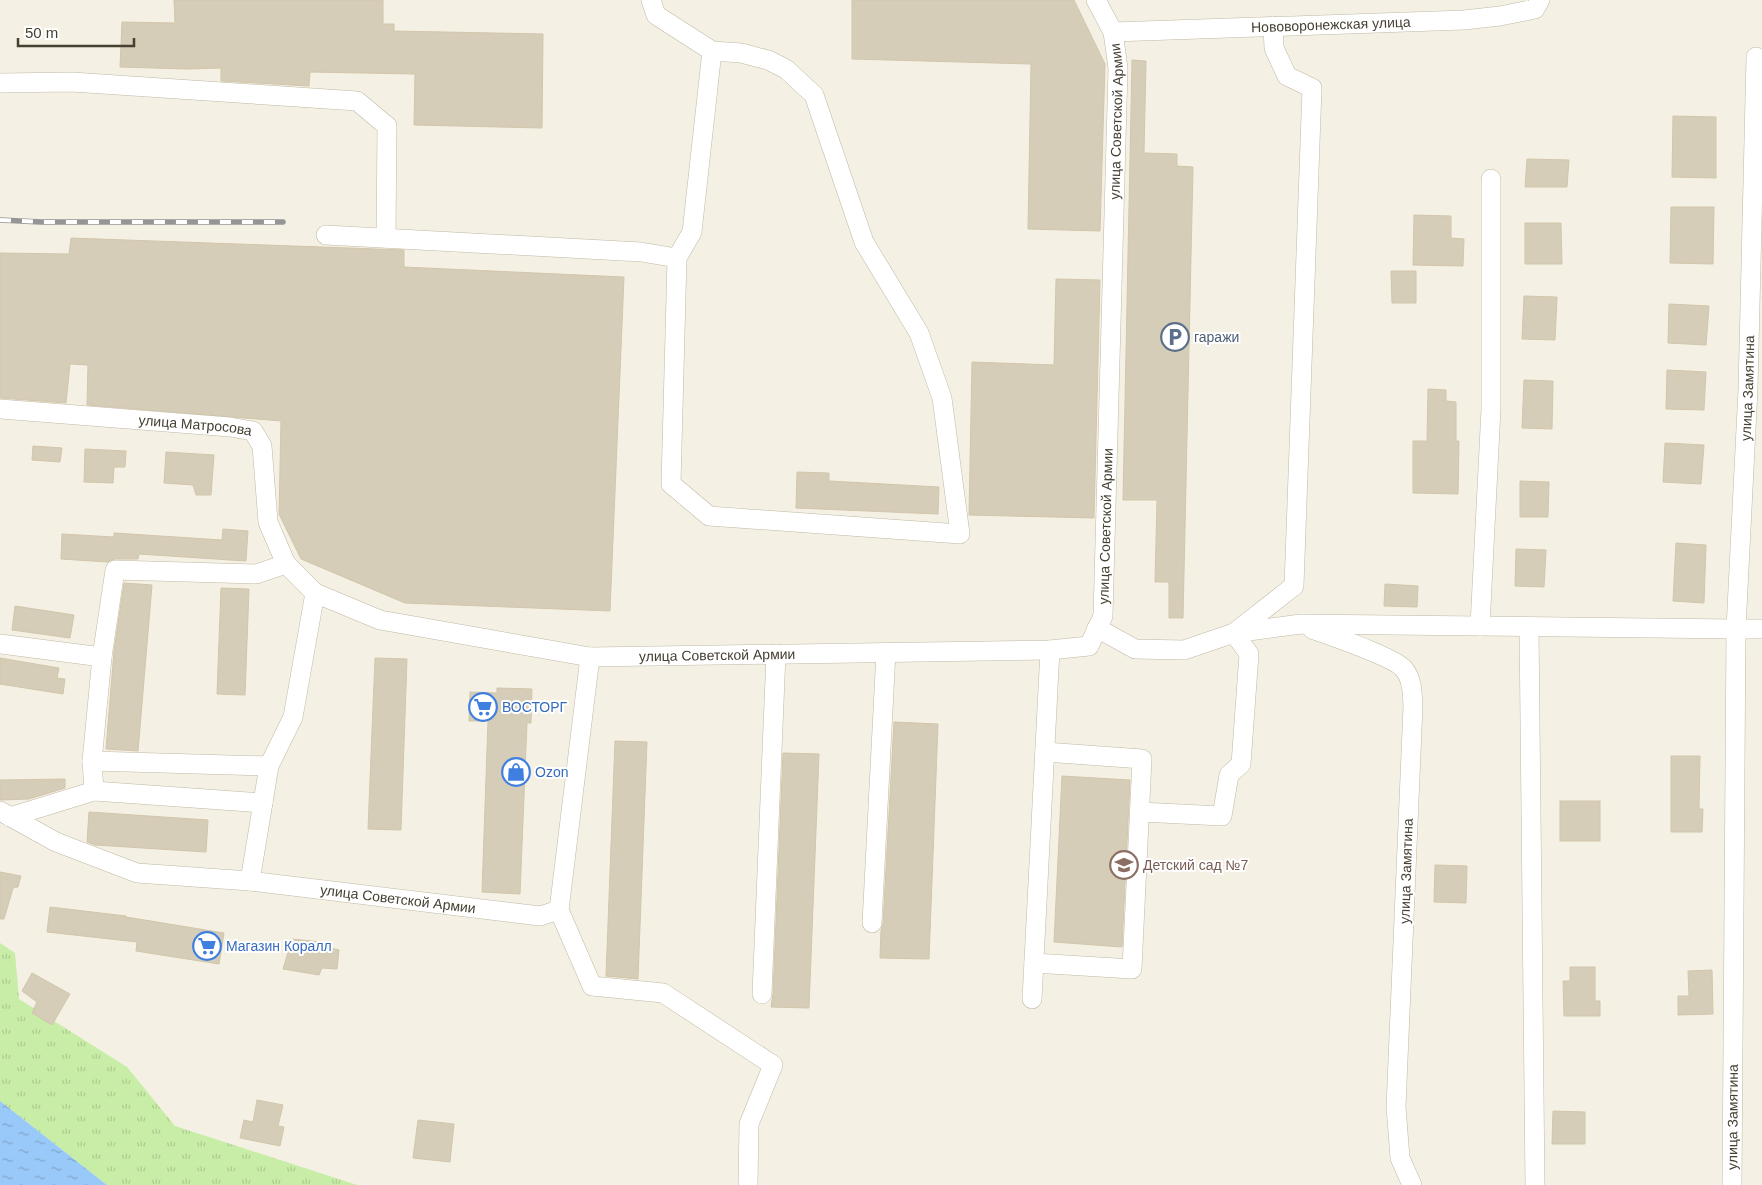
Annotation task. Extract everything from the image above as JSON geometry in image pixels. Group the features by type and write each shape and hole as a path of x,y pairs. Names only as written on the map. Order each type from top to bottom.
{"street":[{"path":"651,0 656,15 712,51 741,53 768,60 786,69 814,94 864,242 919,333 942,398 960,534 709,516 671,484 677,258 692,232 712,51"},
{"name":"улица Советской Армии","path":"286,564 315,593 380,620 590,658 1050,650 1088,646 1103,616 1118,68 1113,32 1096,0"},
{"name":"Нововоронежская улица","path":"1113,32 1473,19 1536,9 1540,0"},
{"path":"1140,812 1222,816 1229,775 1241,764 1249,654 1234,632 1294,586 1312,88 1287,76 1274,48 1273,26"},
{"name":"улица Замятина","path":"1732,1185 1736,629 1748,389 1756,57"},
{"path":"0,83 72,82 357,101 388,126 386,238"},
{"path":"1480,626 1491,409 1491,179"},
{"path":"326,235 641,252 677,258"},
{"name":"улица Матросова","path":"0,408 230,427 253,431 262,446 268,522 286,564"},
{"path":"263,803 94,791 92,761 102,657 114,570 256,574 286,564"},
{"path":"250,880 269,766 293,717 315,593"},
{"name":"улица Замятина","path":"1301,624 1392,661 1404,669 1412,685 1413,706 1396,1107 1400,1158 1412,1185"},
{"name":"улица Замятина","path":"1097,628 1135,649 1184,650 1234,632 1301,624 1762,629"},
{"path":"1529,627 1535,1185"},
{"path":"0,644 102,657"},
{"path":"1032,999 1050,650"},
{"path":"872,923 886,652"},
{"path":"762,994 776,654"},
{"path":"590,658 559,910 592,986 663,993 773,1065 749,1124 748,1185"},
{"path":"1034,963 1132,969 1142,759 1045,752"},
{"path":"92,761 269,766"},
{"name":"улица Советской Армии","path":"5,814 94,791"},
{"name":"улица Советской Армии","path":"5,814 56,842 137,873 250,880 540,916 559,910"}],"green space":[{"path":"0,943 15,953 19,999 127,1067 175,1126 357,1185 107,1185 0,1101"}],"water":[{"path":"0,1101 107,1185 0,1185"}],"building":[{"path":"174,0 383,0 383,24 394,24 394,31 543,34 542,128 414,125 415,74 310,72 309,86 221,81 221,68 120,67 122,22 175,23"},
{"path":"852,0 1074,0 1105,64 1100,231 1028,229 1031,64 852,59"},
{"path":"1132,60 1146,61 1144,153 1177,154 1177,166 1193,167 1183,618 1169,618 1169,582 1155,582 1157,500 1123,500"},
{"path":"1673,116 1716,117 1716,178 1672,177"},
{"path":"1527,159 1569,160 1567,187 1525,187"},
{"path":"1671,207 1714,207 1713,264 1670,263"},
{"path":"1414,215 1451,216 1451,238 1464,239 1463,266 1413,265"},
{"path":"1525,223 1561,223 1562,264 1525,264"},
{"path":"71,238 404,250 404,267 624,277 610,611 405,603 301,559 279,514 281,421 87,405 88,365 70,364 66,403 0,398 0,253 69,254"},
{"path":"1391,271 1416,271 1416,303 1392,303"},
{"path":"1056,279 1100,280 1094,518 969,515 972,362 1054,365"},
{"path":"1524,296 1557,297 1555,340 1522,339"},
{"path":"1669,304 1709,306 1706,345 1668,343"},
{"path":"1667,370 1706,372 1704,410 1666,409"},
{"path":"1524,380 1553,381 1552,429 1522,428"},
{"path":"1428,389 1446,390 1446,401 1456,402 1456,441 1459,441 1458,494 1413,493 1413,441 1427,441"},
{"path":"1665,443 1704,445 1701,484 1663,482"},
{"path":"33,446 62,448 60,462 32,460"},
{"path":"85,449 126,451 125,467 114,467 113,483 84,482"},
{"path":"166,452 214,455 211,495 196,495 193,485 164,483"},
{"path":"797,472 829,473 829,481 939,487 938,514 796,508"},
{"path":"1520,481 1549,482 1548,517 1520,517"},
{"path":"223,529 248,531 246,561 139,554 138,559 115,559 107,562 61,559 62,534 114,537 114,533 222,540"},
{"path":"1676,543 1706,545 1704,603 1673,601"},
{"path":"1516,549 1546,550 1544,587 1515,586"},
{"path":"124,583 152,585 138,751 106,749 114,651"},
{"path":"1385,584 1418,586 1417,607 1384,606"},
{"path":"221,588 249,589 245,695 217,694"},
{"path":"15,606 74,615 70,638 12,630"},
{"path":"0,658 59,668 57,678 65,679 63,694 0,684"},
{"path":"375,658 407,659 401,830 368,829"},
{"path":"497,688 532,689 531,723 527,723 520,894 482,892 488,721 469,721 470,692 497,693"},
{"path":"894,722 938,724 929,959 880,958"},
{"path":"615,741 647,742 638,979 606,976"},
{"path":"783,753 819,754 809,1008 771,1007"},
{"path":"1671,756 1700,756 1699,809 1703,809 1702,832 1671,832"},
{"path":"1062,776 1130,780 1122,947 1054,942"},
{"path":"65,779 65,788 29,799 0,800 0,780"},
{"path":"1560,801 1600,801 1600,841 1560,841"},
{"path":"89,812 208,820 206,852 95,845 87,842"},
{"path":"1435,865 1467,866 1466,903 1434,902"},
{"path":"0,872 21,876 18,887 13,888 4,919 0,919"},
{"path":"50,907 126,916 224,933 219,964 136,951 137,942 47,932"},
{"path":"292,939 331,943 330,948 339,950 337,969 322,968 319,975 283,969"},
{"path":"1570,967 1595,967 1595,1001 1600,1001 1600,1016 1564,1016 1563,981 1570,981"},
{"path":"1712,970 1713,1014 1678,1015 1678,996 1689,996 1688,971"},
{"path":"32,973 70,994 52,1025 32,1013 37,1002 22,991"},
{"path":"257,1100 283,1105 278,1126 284,1127 280,1146 240,1138 244,1120 253,1122"},
{"path":"1553,1111 1585,1112 1585,1144 1552,1144"},
{"path":"418,1120 454,1124 450,1162 413,1158"}],"railway":[{"path":"0,220 41,222 283,222"}],"place":[{"name":"гаражи","path":"1175,337"},
{"name":"ВОСТОРГ","path":"483,707"},
{"name":"Ozon","path":"516,772"},
{"name":"Детский сад №7","path":"1124,865"},
{"name":"Магазин Коралл","path":"207,946"}]}
